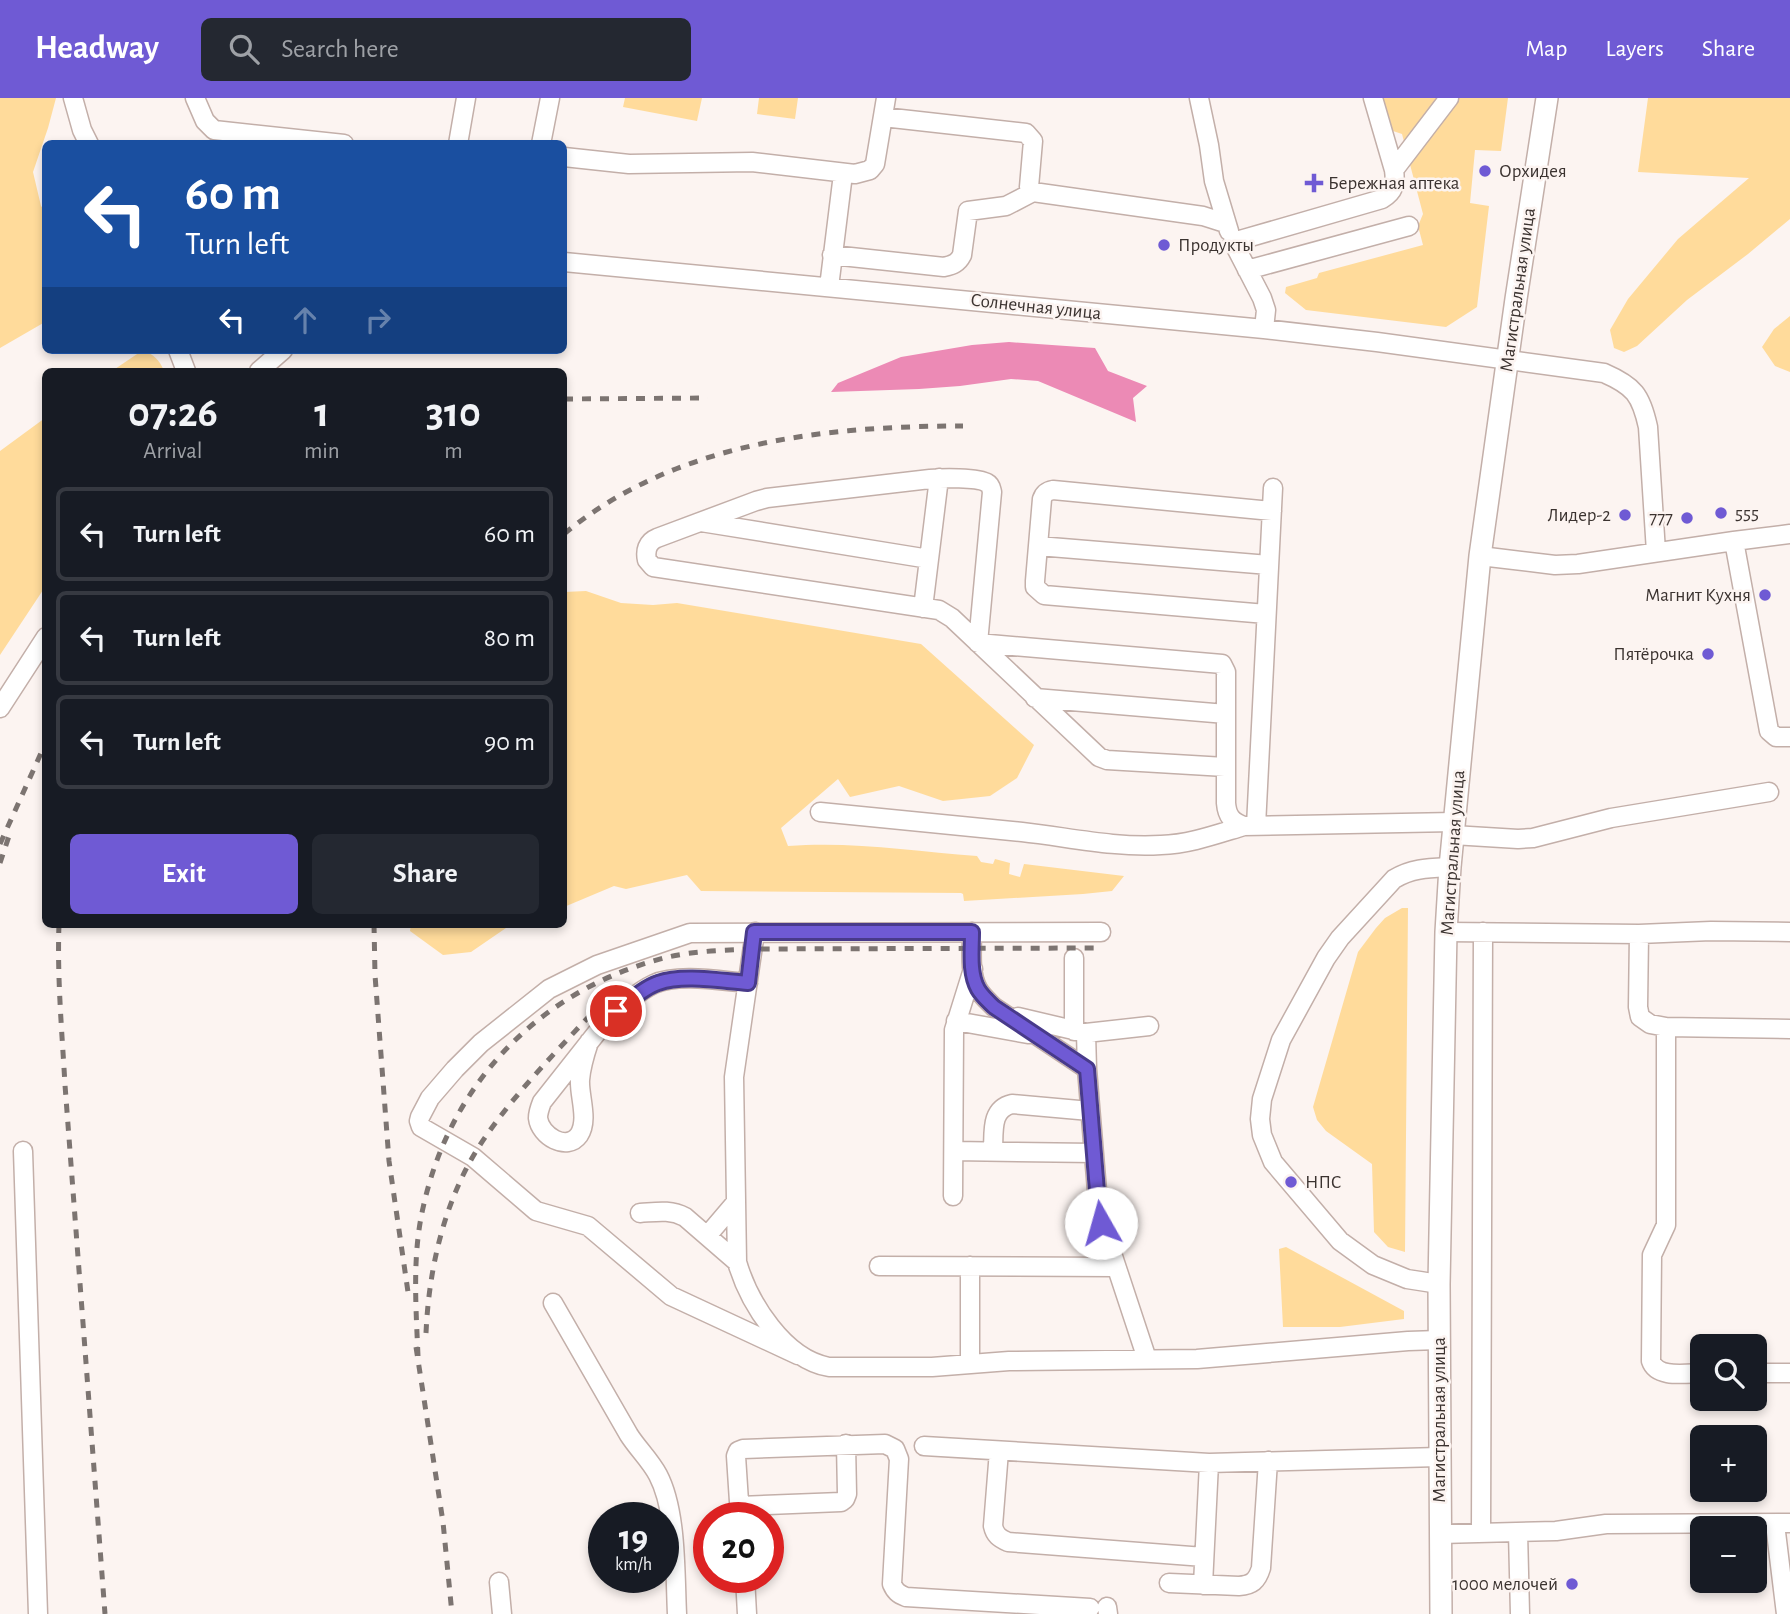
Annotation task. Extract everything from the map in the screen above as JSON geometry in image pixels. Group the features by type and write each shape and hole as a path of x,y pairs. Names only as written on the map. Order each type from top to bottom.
{"main road":[{"name":"Магистральная улица","path":"1441,1614 1439,1284 1446,932 1450,867 1480,555 1547,98"}],"street":[{"path":"73,98 87,140"},
{"path":"195,98 205,121 214,130 307,140"},
{"path":"459,140 466,98"},
{"path":"542,140 550,98"},
{"path":"567,158 629,164 752,162 843,174 864,172 875,164 886,98"},
{"path":"1199,98 1214,181 1225,223 1262,298 1266,310 1264,330"},
{"path":"1233,242 1382,200 1390,194 1394,187 1394,170 1373,98"},
{"path":"1394,170 1449,98"},
{"path":"883,117 1026,133 1033,141 1029,187 1033,192"},
{"path":"829,287 843,174"},
{"path":"832,255 944,267 953,265 962,255 968,211 1006,206 1033,192 1203,216 1225,223"},
{"path":"1247,270 1409,226"},
{"name":"Солнечная улица","path":"567,262 1377,342 1604,373 1622,381 1634,391 1643,406 1648,427 1656,552"},
{"path":"262,368 278,354"},
{"path":"923,608 939,478"},
{"path":"978,643 992,492 985,481 939,478 767,498 653,540 647,547 647,563 653,567 939,610 952,618 1035,698 1094,753 1107,760 1225,767"},
{"path":"1250,826 1273,488"},
{"path":"1266,614 1044,595 1035,587 1042,499 1043,494 1048,491 1272,511"},
{"path":"700,522 929,559"},
{"path":"1480,555 1562,565 1790,534"},
{"path":"1734,541 1769,731 1776,737 1790,737"},
{"path":"1038,545 1269,565"},
{"path":"952,618 980,621"},
{"path":"0,708 42,643"},
{"path":"978,643 1222,664 1226,671 1227,811 1236,823 1250,826 1454,828 1518,839 1534,838 1611,818 1769,792"},
{"path":"1007,671 1008,646"},
{"path":"1035,698 1226,714"},
{"path":"1070,731 1073,701"},
{"path":"820,812 1134,845 1179,844 1250,826"},
{"path":"1439,1284 1407,1279 1373,1265 1340,1241 1273,1162 1262,1135 1260,1119 1262,1100 1281,1040 1326,958 1340,938 1394,879 1415,869 1450,867"},
{"path":"754,932 734,1077 737,1262 754,1300 779,1336 798,1355"},
{"path":"972,932 973,969 978,990 994,1007 1087,1069"},
{"path":"1101,932 690,933 597,965 561,983 510,1019 454,1069 430,1098 419,1121 421,1128 473,1157 536,1211 588,1226 671,1296 817,1365 932,1367 970,1363 1197,1359 1439,1340"},
{"path":"1446,932 1790,932"},
{"path":"1481,1532 1483,932"},
{"path":"1639,934 1638,1007 1640,1017 1650,1024 1666,1027 1790,1029"},
{"path":"1074,958 1101,1223 1147,1359"},
{"path":"953,1196 954,1030 973,969"},
{"path":"589,1042 580,1079 582,1131 574,1140 560,1142 546,1134 540,1126 538,1118 542,1102 589,1042 606,1021 616,1011 656,983 677,979 748,983"},
{"path":"1005,1014 1080,1032 1149,1026"},
{"path":"956,1021 1037,1035"},
{"path":"1666,1027 1666,1225 1652,1255 1651,1361 1658,1371 1690,1373"},
{"path":"993,1152 996,1117 1007,1105 1090,1111"},
{"path":"954,1151 1094,1153"},
{"path":"23,1152 38,1614"},
{"path":"707,1236 736,1202"},
{"path":"640,1213 678,1213 737,1262"},
{"path":"879,1266 1115,1267"},
{"path":"970,1266 970,1363"},
{"path":"554,1303 629,1435 650,1462 665,1493 671,1516 677,1614"},
{"path":"1767,1373 1790,1373"},
{"path":"784,1508 841,1502 847,1494 846,1444"},
{"path":"739,1502 736,1456 738,1451 743,1449 885,1444 895,1449 898,1454 892,1584 900,1595 1057,1610 1102,1610"},
{"path":"924,1446 1209,1463 1440,1457"},
{"path":"999,1451 993,1526 999,1538 1008,1542 1204,1557"},
{"path":"1169,1583 1247,1585 1255,1582 1261,1569 1268,1461"},
{"path":"1203,1585 1209,1463"},
{"path":"1440,1534 1556,1531 1606,1524 1782,1524 1786,1614"},
{"path":"1518,1532 1520,1614"},
{"path":"499,1582 502,1614"},
{"path":"746,1593 747,1614"}],"shaded area":[{"path":"0,98 56,98 33,172 42,207 42,324 0,348"},
{"path":"625,98 702,98 697,121 623,107"},
{"path":"759,98 798,98 795,119 757,114"},
{"path":"1378,98 1508,98 1501,151 1475,150 1470,203 1489,206 1477,307 1446,327 1306,310 1285,293 1286,287 1317,278 1319,273 1423,245 1418,226 1423,214 1402,134 1387,129"},
{"path":"1648,98 1790,98 1790,219 1687,300 1637,346 1624,352 1614,348 1610,330 1628,299 1678,239 1749,178 1638,172"},
{"path":"1790,316 1790,372 1775,366 1762,347 1774,329"},
{"path":"1009,342 1095,348 1108,371 1147,386 1133,398 1136,422 1038,381 1011,379 919,389 831,392 838,383 901,357 972,345"},
{"path":"137,354 150,354 162,368 116,368"},
{"path":"42,420 42,592 0,655 0,451"},
{"path":"586,591 621,603 677,603 921,644 1034,745 1017,778 990,796 943,801 899,786 850,797 838,779 781,828 788,846 858,846 977,856 981,862 993,864 995,859 1010,863 1009,874 1020,877 1024,864 1124,876 1112,891 964,901 961,893 701,891 687,875 626,889 614,886 567,906 567,592"},
{"path":"1402,908 1408,908 1405,1252 1388,1247 1374,1232 1372,1164 1326,1131 1317,1120 1313,1107 1358,952 1385,918"},
{"path":"410,928 506,928 471,952 443,955 410,931"},
{"path":"1286,1247 1404,1311 1404,1319 1340,1327 1283,1327 1279,1249"}],"railway":[{"path":"567,399 708,398"},
{"path":"567,532 607,503 654,478 702,459 805,436 858,430 963,426"},
{"path":"0,844 42,751"},
{"path":"0,863 9,836"},
{"path":"59,928 59,984 65,1085 105,1614"},
{"path":"374,928 389,1161 408,1292"},
{"path":"418,1356 417,1244 423,1208 436,1163 455,1121 478,1082 507,1048 540,1018 578,993 619,973 664,958 708,951 1095,948"},
{"path":"426,1333 431,1282 442,1230 450,1205 472,1158 513,1100 605,999"},
{"path":"416,1347 443,1522 452,1614"}],"place":[{"name":"Орхидея","path":"1485,171"},
{"name":"Бережная аптека","path":"1314,183"},
{"name":"Продукты","path":"1164,245"},
{"name":"555","path":"1721,513"},
{"name":"Лидер-2","path":"1625,515"},
{"name":"777","path":"1687,518"},
{"name":"Магнит Кухня","path":"1765,595"},
{"name":"Пятёрочка","path":"1708,654"},
{"name":"НПС","path":"1291,1182"},
{"name":"1000 мелочей","path":"1572,1584"}],"route":[{"path":"616,1011 656,983 666,980 748,983 754,932 972,932 975,980 984,998 1087,1069 1101,1223"}]}
